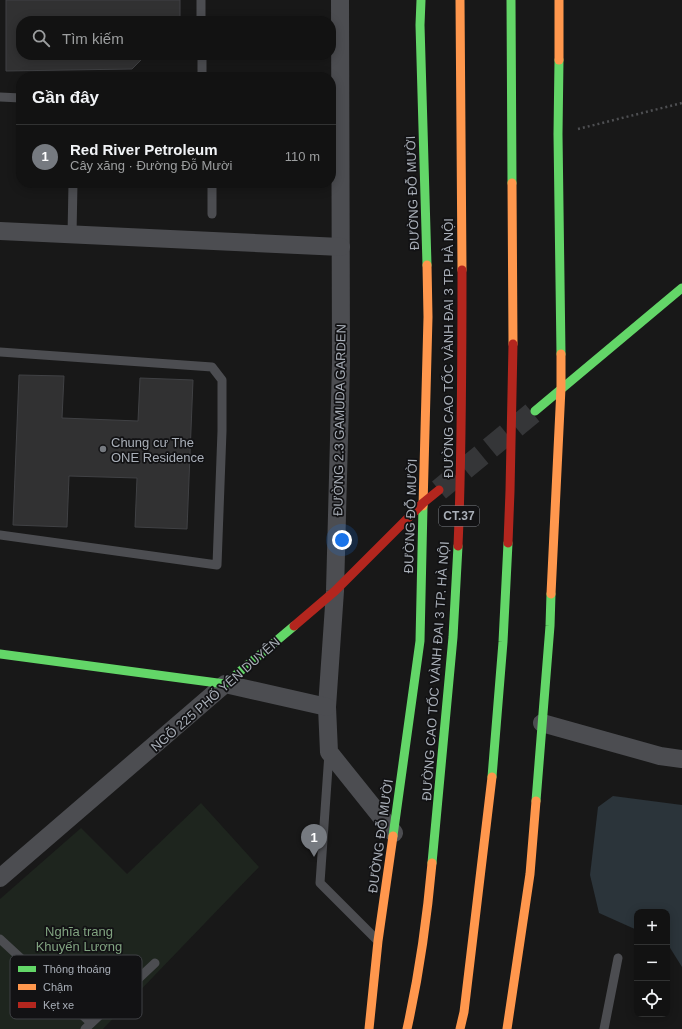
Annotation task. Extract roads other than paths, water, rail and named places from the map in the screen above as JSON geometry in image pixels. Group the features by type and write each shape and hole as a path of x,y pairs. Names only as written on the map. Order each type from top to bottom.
{"main road":[{"name":"ĐƯỜNG ĐỖ MƯỜI","path":"369,1029 378,941 420,641 428,317 420,26 421,0"},
{"name":"ĐƯỜNG CAO TỐC VÀNH ĐAI 3 TP. HÀ NỘI","path":"407,1029 414,996 430,890 453,637 460,499 462,323 460,0"},
{"path":"460,1029 464,1012 491,792 503,642 510,491 513,320 511,0"},
{"path":"507,1029 530,874 550,626 561,388 558,134 559,0"},
{"path":"535,411 682,288"},
{"name":"NGÕ 225 PHỐ YÊN DUYÊN","path":"225,684 335,591 439,490"},
{"path":"0,654 225,684"}],"street":[{"name":"ĐƯỜNG 2.3 GAMUDA GARDEN","path":"329,752 327,707 335,591 341,362 340,0"},
{"path":"0,231 341,247"},
{"path":"225,684 327,707"},
{"name":"NGÕ 225 PHỐ YÊN DUYÊN","path":"0,878 225,684"},
{"path":"542,723 660,756 682,759"},
{"path":"329,752 394,833"}],"lane":[{"path":"201,0 201,16"},
{"path":"202,60 202,72"},
{"path":"0,97 16,98"},
{"path":"72,235 73,188"},
{"path":"212,188 212,214"},
{"path":"0,352 212,367 222,380 222,431 217,565 0,535"},
{"path":"329,752 320,883 378,941"},
{"path":"0,940 15,955"},
{"path":"604,1029 618,958"},
{"path":"142,975 155,963"},
{"path":"81,1019 88,1026 95,1019"}],"tunnel":[{"path":"439,490 535,411"}],"place":[{"name":"Chung cư The ONE Residence","path":"103,449"},
{"name":"Red River Petroleum","path":"314,857"}],"park label":[{"name":"Nghĩa trang Khuyến Lương","path":"79,938"}]}
